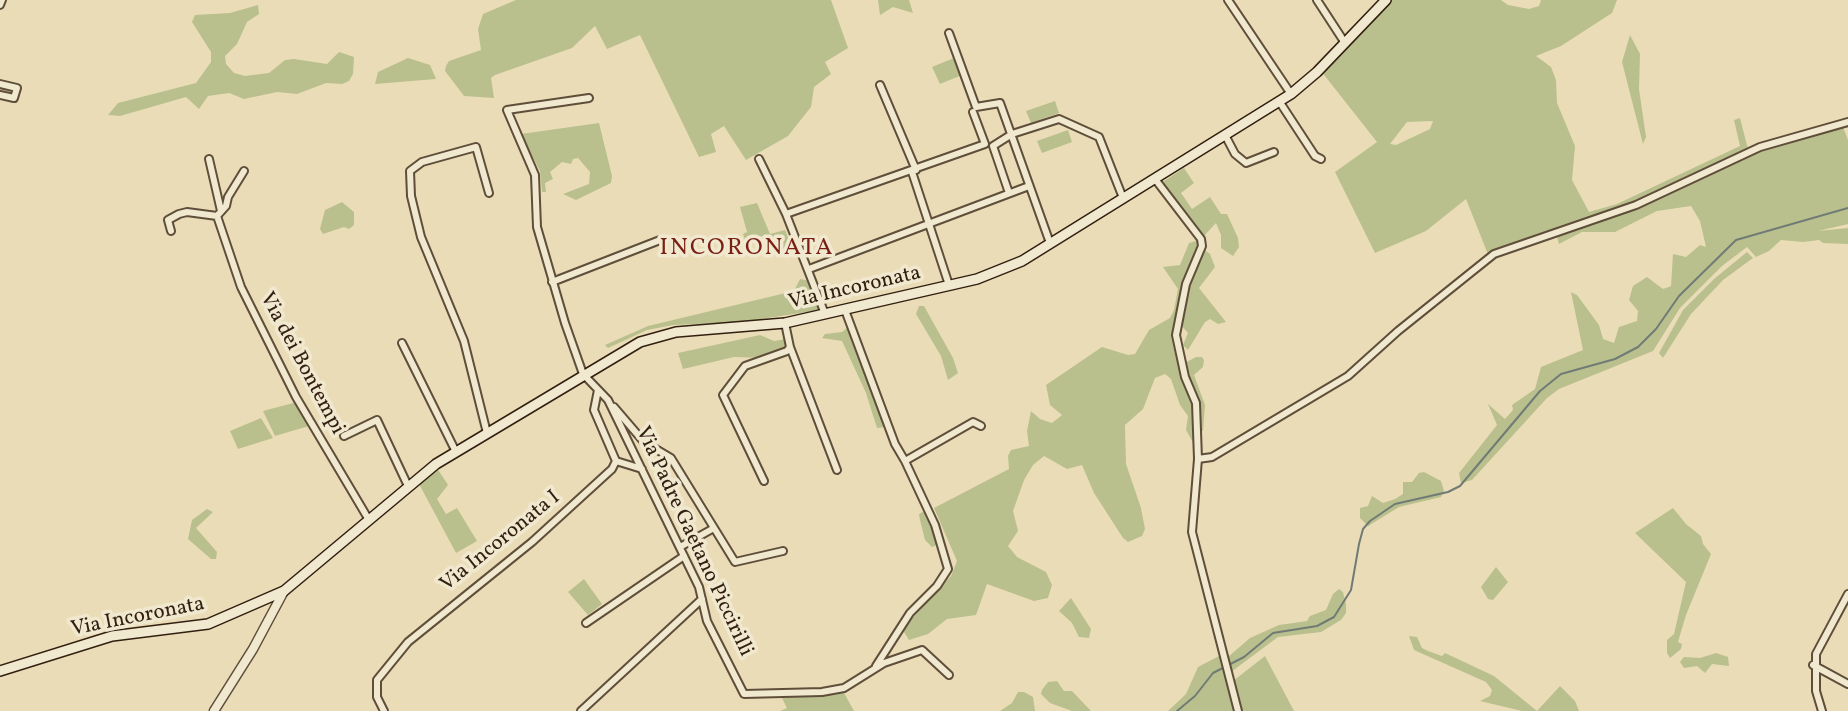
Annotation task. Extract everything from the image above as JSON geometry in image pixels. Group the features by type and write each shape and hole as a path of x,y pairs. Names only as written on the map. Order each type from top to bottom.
{"main road":[{"name":"Via Incoronata","path":"0,671 112,636 208,624 284,590 408,486 456,452 629,347 658,336 785,323 845,310 990,274 1022,261 1291,94 1386,0"}],"street":[{"path":"0,5 2,0"},
{"path":"1228,0 1291,94"},
{"path":"1317,0 1345,43"},
{"path":"948,33 976,107 1000,103 1050,243"},
{"path":"0,84 17,88 14,98 0,95"},
{"path":"880,85 914,171 949,285"},
{"path":"583,374 537,228 536,175 507,110 589,98"},
{"path":"1279,101 1315,156 1321,159"},
{"path":"786,214 985,144 973,112"},
{"path":"1009,193 993,146 1012,134 1059,119 1096,135 1123,198"},
{"path":"1198,459 1212,457 1348,376 1398,331 1494,254 1636,205 1760,148 1848,122"},
{"path":"1225,135 1235,153 1246,163 1274,152"},
{"path":"486,433 464,341 421,237 411,195 410,171 422,162 477,147 489,193"},
{"name":"Via dei Bontempi","path":"209,159 219,214 242,287 296,397 369,520"},
{"path":"759,159 786,214 825,314"},
{"path":"171,231 168,220 179,214 219,214 244,171"},
{"path":"1155,178 1201,239 1202,246 1186,284 1175,335 1185,377 1196,403 1198,459 1192,532 1238,711"},
{"path":"809,269 1029,186"},
{"path":"552,282 660,240"},
{"path":"845,310 895,444 935,525 948,569 937,586 910,613 874,668"},
{"path":"785,323 790,347 837,470"},
{"path":"401,343 456,452"},
{"path":"764,481 723,395 745,366 783,354 790,347"},
{"name":"Via Padre Gaetano Piccirilli","path":"583,374 608,400 680,547 702,599 707,621 744,694 833,691 856,682 874,668"},
{"path":"598,390 594,410 616,461 642,469"},
{"path":"608,400 644,442 671,458 738,563 783,551"},
{"path":"344,436 377,420 408,486"},
{"path":"905,461 973,422 981,426"},
{"name":"Via Incoronata I","path":"384,711 377,697 377,680 408,642 601,483 616,461"},
{"path":"680,547 714,528"},
{"path":"586,623 684,556"},
{"path":"214,711 253,649 284,590"},
{"path":"1822,711 1813,665 1815,654 1848,594"},
{"path":"581,711 702,599"},
{"path":"874,668 922,650 949,674"},
{"path":"1813,665 1848,684"}],"green space":[{"path":"516,0 831,0 848,48 825,62 831,74 814,87 811,107 788,136 746,160 724,126 711,134 716,152 699,157 640,35 607,49 595,26 572,48 495,75 491,78 494,98 464,96 445,71 446,66 449,61 481,50 478,29 483,14"},
{"path":"878,0 909,0 913,13 893,7 880,15"},
{"path":"1391,0 1501,0 1508,5 1529,9 1539,6 1541,0 1617,0 1612,13 1561,46 1536,56 1551,67 1556,80 1557,103 1575,146 1572,180 1589,212 1617,204 1740,146 1734,120 1740,118 1748,149 1656,194 1530,237 1489,257 1466,199 1426,231 1375,253 1335,172 1377,142 1321,71","holes":["1433,121 1430,129 1396,145 1390,144 1407,122"]},
{"path":"258,5 259,14 247,22 237,44 225,56 226,64 234,73 245,76 269,73 285,60 294,59 327,64 339,52 354,57 353,74 349,81 342,84 326,83 297,94 277,92 244,99 229,93 208,96 199,109 186,97 120,116 108,115 118,103 196,83 211,62 211,52 192,22 195,15 230,13"},
{"path":"1630,35 1640,54 1639,89 1646,137 1643,144 1622,62"},
{"path":"408,58 430,65 436,79 375,84 378,72"},
{"path":"954,58 962,75 940,84 932,67"},
{"path":"1055,101 1059,113 1031,123 1026,111"},
{"path":"599,123 612,176 611,183 576,200 563,194 589,184 590,172 578,158 573,159 571,164 562,162 550,172 553,179 545,183 546,192 542,192 540,171 521,134"},
{"path":"1843,127 1848,140 1848,224 1818,231 1848,228 1848,244 1823,243 1819,240 1781,240 1769,251 1756,257 1747,247 1722,266 1680,308 1653,351 1559,389 1547,398 1472,480 1461,483 1459,473 1497,425 1488,404 1505,419 1513,410 1512,405 1535,389 1541,367 1583,350 1571,292 1577,295 1599,325 1603,339 1614,343 1619,327 1637,321 1638,311 1629,300 1633,286 1647,277 1663,289 1671,286 1673,254 1686,257 1700,245 1706,247 1700,221 1691,206 1657,211 1615,232 1582,232 1559,244 1556,233 1759,151"},
{"path":"1068,130 1072,142 1042,153 1037,141"},
{"path":"1184,168 1194,183 1181,193 1192,209 1210,197 1221,214 1227,214 1238,238 1239,247 1233,256 1221,248 1221,235 1216,223 1203,237 1161,183"},
{"path":"342,202 354,212 354,225 349,229 344,227 323,234 320,229 325,210"},
{"path":"757,203 770,234 785,230 792,247 749,256 748,254 766,246 763,236 745,240 743,234 747,232 740,207"},
{"path":"1199,240 1201,244 1175,333 1195,403 1195,446 1186,430 1188,416 1180,405 1171,379 1165,374 1155,378 1143,409 1125,425 1126,464 1141,508 1145,529 1142,536 1128,542 1123,538 1094,493 1082,465 1067,469 1044,456 1033,465 1024,480 1013,511 1018,531 1008,546 1017,557 1046,572 1052,585 1048,598 1034,601 987,584 976,615 947,619 928,634 909,640 904,632 906,625 951,576 957,561 934,508 1009,469 1008,456 1011,450 1029,446 1027,431 1031,411 1040,419 1052,423 1062,415 1050,405 1046,385 1102,347 1128,355 1135,354 1149,330 1170,318 1174,310 1178,289 1163,267 1180,265 1189,243"},
{"path":"1202,248 1210,254 1215,267 1199,288 1226,322 1218,324 1210,319 1205,322 1188,350 1183,345 1188,333 1181,325 1187,285"},
{"path":"1747,252 1753,258 1723,280 1691,314 1663,358 1659,353 1683,310 1714,279"},
{"path":"800,279 809,281 820,310 742,322 673,325 647,330 608,348 605,345 648,326 794,291"},
{"path":"919,306 924,306 953,358 958,373 948,380 941,356 916,314"},
{"path":"848,327 887,425 885,427 877,428 866,393 842,341 822,338 825,334 842,332"},
{"path":"760,335 774,341 786,339 788,349 765,358 734,357 683,369 678,353"},
{"path":"1202,357 1204,360 1203,367 1194,375 1205,405 1203,431 1200,431 1197,403 1186,379 1185,363"},
{"path":"297,402 309,426 275,436 263,411"},
{"path":"261,418 273,438 238,449 230,431"},
{"path":"437,468 448,485 437,499 446,514 457,508 477,541 456,553 418,482"},
{"path":"1424,472 1441,481 1444,491 1441,497 1399,507 1368,526 1360,518 1360,508 1368,506 1372,496 1383,503 1395,499 1403,494 1403,482 1412,482 1419,473"},
{"path":"1673,508 1686,524 1701,536 1703,544 1711,554 1686,615 1678,642 1682,644 1681,649 1670,658 1667,653 1667,640 1674,634 1686,582 1635,533"},
{"path":"207,509 213,512 196,528 217,552 216,559 211,559 188,539 192,520"},
{"path":"926,510 939,544 932,547 925,540 919,514"},
{"path":"1496,567 1508,582 1493,600 1488,599 1481,587"},
{"path":"584,579 602,604 588,615 568,592"},
{"path":"1339,589 1343,592 1346,604 1346,613 1341,620 1321,632 1278,637 1231,672 1228,657 1250,638 1279,625 1307,621 1310,616 1326,610 1333,594"},
{"path":"1071,598 1091,629 1089,638 1079,637 1072,623 1059,611"},
{"path":"1409,636 1417,637 1422,648 1428,651 1442,656 1445,653 1494,676 1537,711 1522,711 1480,701 1490,696 1492,690 1486,682 1414,650"},
{"path":"1716,653 1728,657 1729,666 1712,664 1705,673 1697,666 1684,668 1680,662 1684,657 1700,658"},
{"path":"1221,655 1235,711 1168,711 1186,694 1198,667"},
{"path":"1265,656 1294,711 1241,711 1233,681"},
{"path":"1057,681 1064,691 1072,691 1091,711 1072,711 1050,703 1041,694 1042,690 1048,682"},
{"path":"1560,686 1575,701 1579,711 1537,711"},
{"path":"843,691 854,711 780,711 787,708 780,694"},
{"path":"1018,692 1033,697 1035,711 1000,711 1012,703"}],"waterway":[{"path":"1177,711 1195,696 1213,673 1244,657 1273,633 1317,626 1334,617 1351,590 1363,529 1370,521 1395,504 1448,492 1460,486 1540,391 1561,374 1615,359 1638,347 1656,329 1679,296 1736,240 1848,208"}],"district":[{"name":"INCORONATA","path":"747,250"}]}
